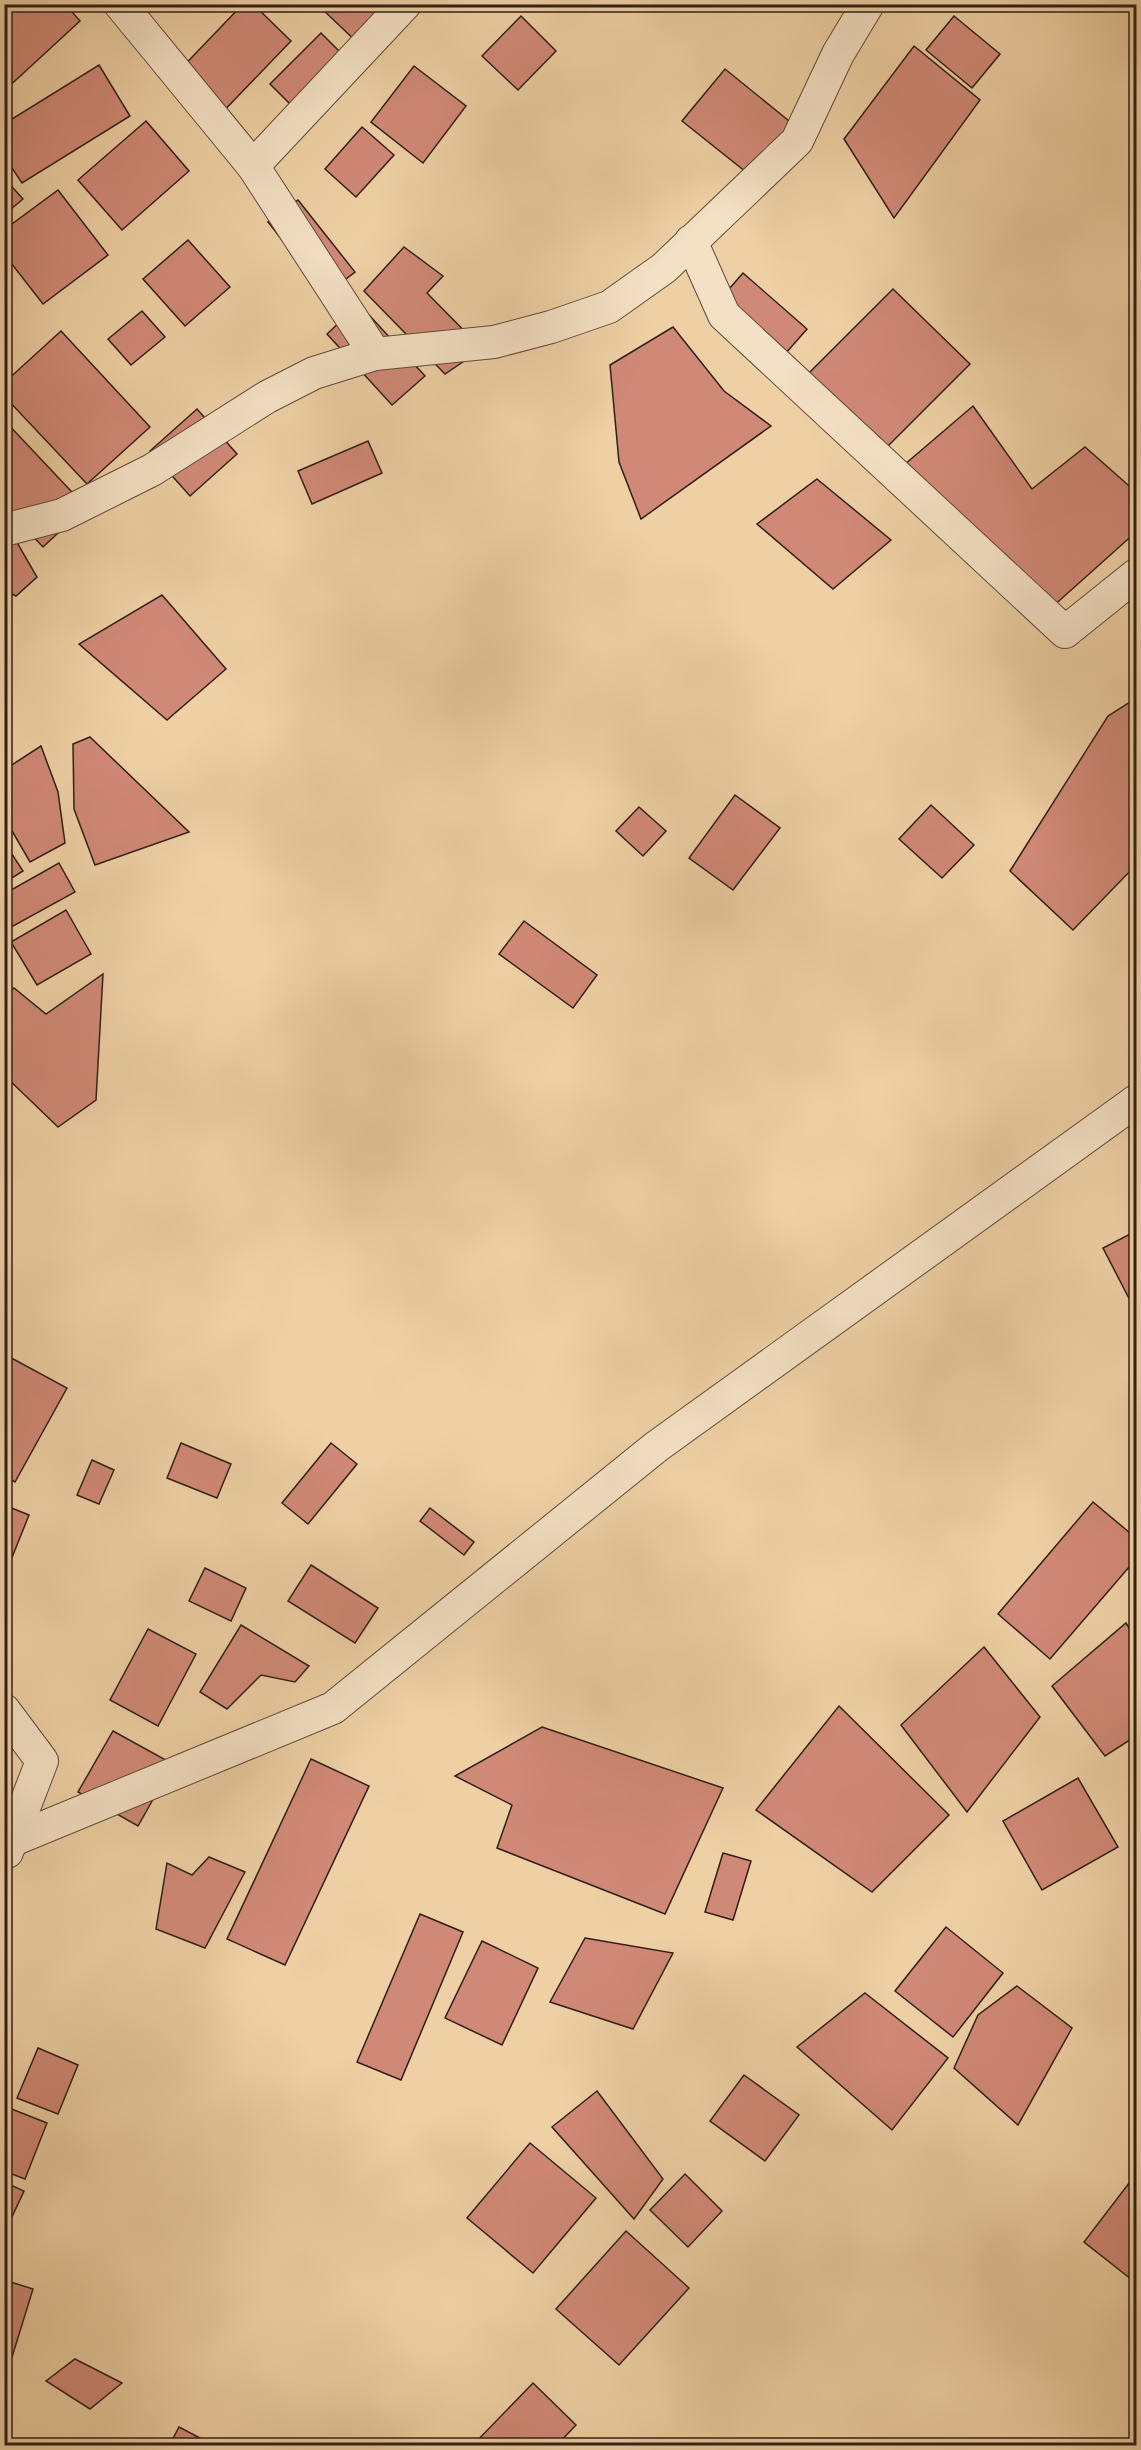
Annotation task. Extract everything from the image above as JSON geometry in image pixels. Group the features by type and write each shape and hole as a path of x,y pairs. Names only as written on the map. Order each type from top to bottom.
{"street":[{"path":"120,4 253,166 375,354"},
{"path":"253,166 405,4"},
{"path":"4,530 62,514 152,470 267,397 314,373 375,354 494,342 551,327 609,306 664,268 797,141 838,54 868,4"},
{"path":"691,241 724,315 1065,632 1137,574"},
{"path":"7,1848 333,1708 656,1447 1137,1101"},
{"path":"4,1710 42,1761 7,1848"}],"building":[{"path":"4,4 65,4 80,21 5,90"},
{"path":"243,4 253,4 291,41 215,120 172,78"},
{"path":"321,4 407,4 363,48 319,6"},
{"path":"521,16 556,51 518,90 482,56"},
{"path":"954,16 1000,54 972,88 926,50"},
{"path":"321,33 350,62 299,113 270,84"},
{"path":"914,46 980,100 894,218 844,139"},
{"path":"99,65 130,116 22,183 4,156 4,124"},
{"path":"414,66 466,106 423,163 371,122"},
{"path":"725,69 794,125 751,176 682,121"},
{"path":"146,121 189,171 122,230 78,180"},
{"path":"362,127 394,155 356,197 325,169"},
{"path":"4,178 23,199 4,215"},
{"path":"58,190 108,255 43,304 4,254 4,230"},
{"path":"298,200 355,272 325,295 268,222"},
{"path":"188,240 230,287 185,326 143,279"},
{"path":"404,247 443,276 427,293 482,349 445,374 364,291"},
{"path":"743,273 807,329 786,353 722,297"},
{"path":"893,289 970,364 885,449 809,373"},
{"path":"359,304 425,376 392,405 327,334"},
{"path":"142,311 165,337 131,365 108,339"},
{"path":"673,327 724,391 771,426 641,519 619,462 610,365"},
{"path":"61,331 150,427 87,484 4,396 4,383"},
{"path":"973,406 1032,489 1085,447 1136,492 1136,532 1041,617 904,465"},
{"path":"197,409 237,454 190,496 150,451"},
{"path":"4,420 86,507 43,547 4,506"},
{"path":"368,441 382,473 312,504 298,471"},
{"path":"817,479 891,540 833,589 757,524"},
{"path":"4,520 37,577 16,596 4,590"},
{"path":"162,595 226,669 167,720 79,644"},
{"path":"1136,698 1136,865 1073,930 1010,871 1108,716"},
{"path":"90,737 189,832 95,865 74,809 73,744"},
{"path":"41,746 58,792 65,843 30,862 4,817 4,770"},
{"path":"735,795 780,828 733,890 689,858"},
{"path":"931,805 974,845 942,878 899,839"},
{"path":"639,807 666,831 643,856 616,831"},
{"path":"4,842 23,871 4,883"},
{"path":"59,863 75,892 4,931 4,894"},
{"path":"66,910 91,954 37,985 11,942"},
{"path":"524,921 597,975 573,1008 499,954"},
{"path":"103,974 96,1100 58,1127 4,1075 4,997 14,988 46,1014"},
{"path":"1136,1231 1136,1312 1103,1248"},
{"path":"4,1354 67,1388 15,1482 4,1476"},
{"path":"181,1443 231,1464 217,1498 167,1478"},
{"path":"331,1443 357,1464 308,1524 282,1503"},
{"path":"92,1460 114,1470 99,1504 77,1495"},
{"path":"1093,1502 1136,1538 1136,1559 1050,1659 998,1614"},
{"path":"4,1505 29,1515 7,1570 4,1569"},
{"path":"430,1508 474,1542 464,1555 420,1521"},
{"path":"311,1565 378,1608 355,1643 288,1601"},
{"path":"205,1568 246,1588 231,1621 189,1601"},
{"path":"1126,1623 1136,1639 1136,1736 1105,1756 1052,1686"},
{"path":"241,1625 309,1666 295,1682 261,1675 227,1709 200,1692"},
{"path":"148,1629 196,1654 158,1726 110,1700"},
{"path":"984,1647 1040,1717 967,1812 901,1725"},
{"path":"839,1706 949,1815 872,1892 756,1810"},
{"path":"542,1727 723,1788 665,1914 497,1848 512,1805 455,1776"},
{"path":"113,1731 173,1764 138,1826 78,1792"},
{"path":"311,1759 369,1786 285,1965 227,1939"},
{"path":"1078,1778 1118,1847 1042,1890 1003,1821"},
{"path":"723,1853 751,1861 733,1920 705,1912"},
{"path":"209,1857 245,1872 205,1948 156,1929 167,1863 192,1875"},
{"path":"420,1914 463,1932 401,2080 357,2062"},
{"path":"946,1927 1003,1973 953,2037 895,1991"},
{"path":"585,1938 673,1953 633,2029 550,2002"},
{"path":"482,1941 538,1968 502,2045 445,2018"},
{"path":"1017,1986 1072,2028 1018,2125 954,2068 978,2015"},
{"path":"865,1993 948,2058 892,2130 797,2047"},
{"path":"38,2048 78,2065 58,2114 17,2098"},
{"path":"744,2075 799,2115 765,2161 710,2121"},
{"path":"597,2091 663,2179 634,2219 552,2127"},
{"path":"4,2106 47,2123 25,2179 4,2171"},
{"path":"530,2143 596,2198 533,2273 467,2218"},
{"path":"685,2174 722,2211 688,2247 650,2210"},
{"path":"1136,2174 1136,2283 1084,2242"},
{"path":"4,2182 24,2191 4,2234"},
{"path":"626,2231 689,2288 619,2365 556,2309"},
{"path":"4,2280 33,2289 4,2383"},
{"path":"75,2359 122,2383 90,2409 46,2381"},
{"path":"533,2383 576,2425 556,2446 472,2446"},
{"path":"179,2427 215,2446 169,2446"}]}
